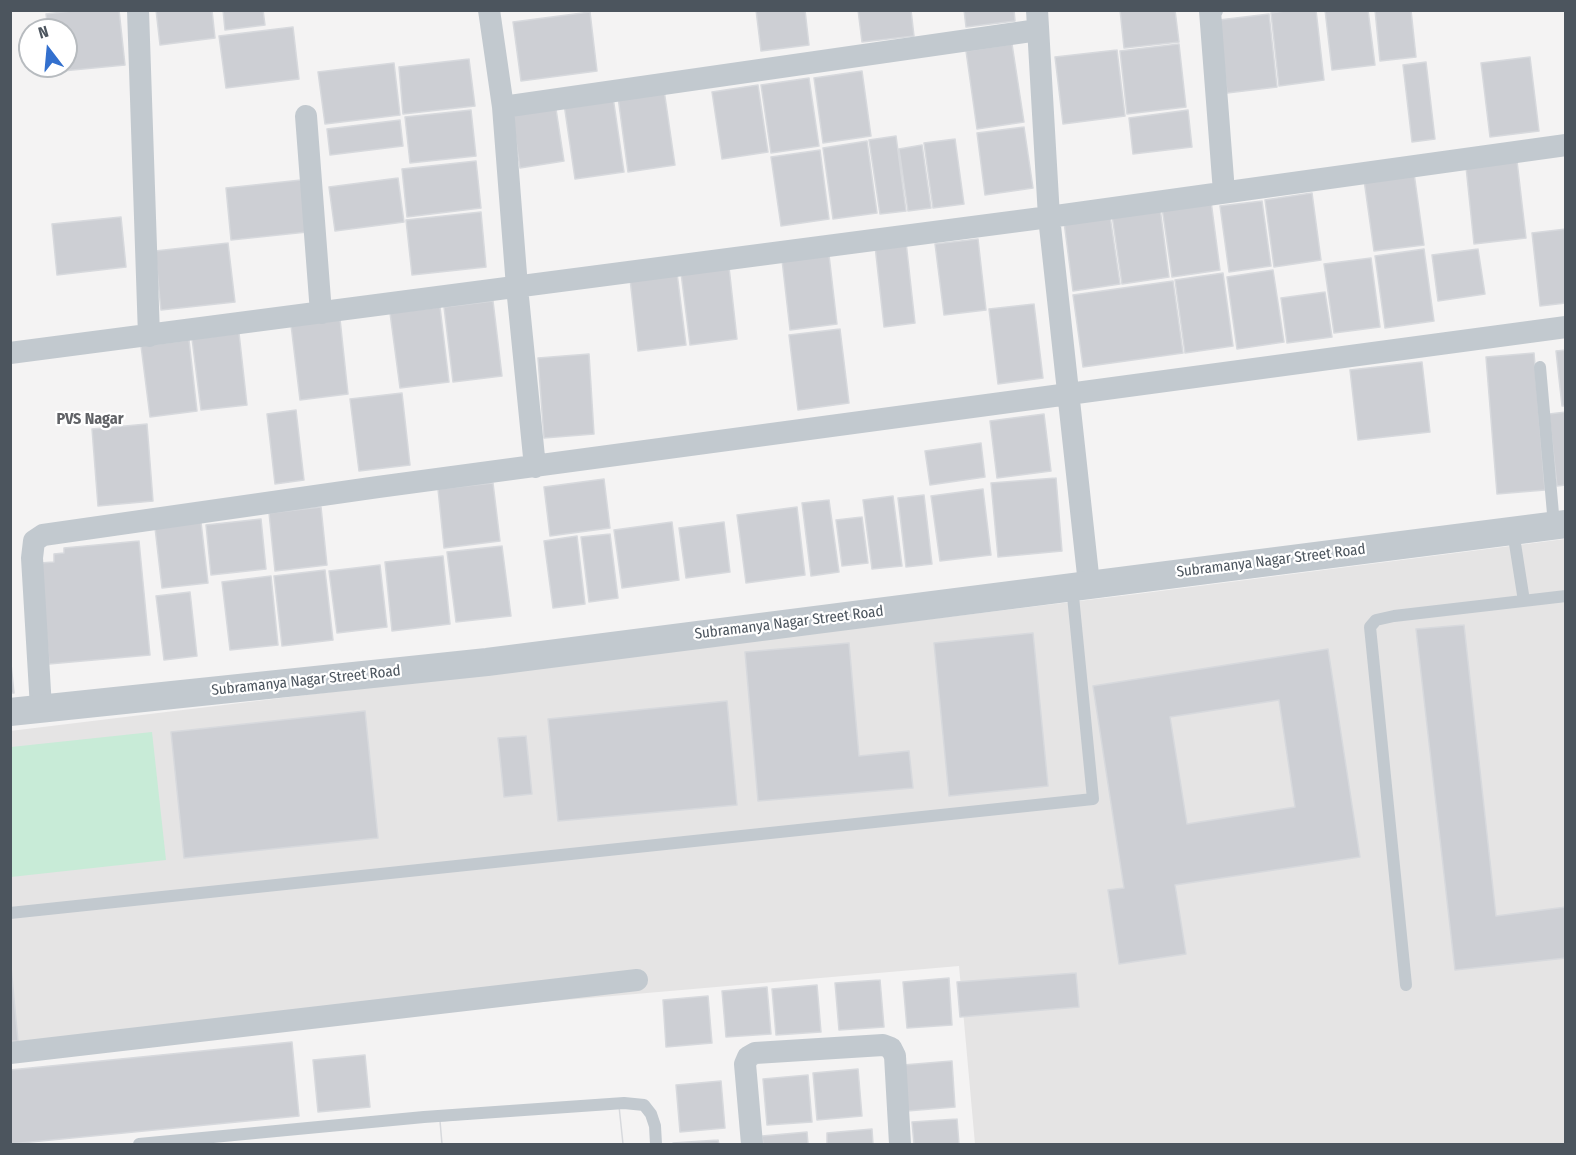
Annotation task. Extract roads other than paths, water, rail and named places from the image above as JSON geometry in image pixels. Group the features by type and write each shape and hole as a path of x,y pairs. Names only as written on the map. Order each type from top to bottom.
{"street":[{"path":"138,10 149,336"},
{"path":"489,10 503,106 517,287 535,467"},
{"path":"1210,11 1224,192"},
{"path":"503,106 1038,20 1049,217 1068,394 1080,585"},
{"path":"306,116 321,313"},
{"path":"10,353 1049,217 1566,145"},
{"path":"41,708 32,558 34,541 43,535 1566,327"},
{"name":"Subramanya Nagar Street Road","path":"10,712 487,662 1560,524"},
{"path":"10,1053 637,980"},
{"path":"752,1144 745,1064 748,1057 755,1053 883,1045 891,1048 895,1056 900,1144"}],"lane":[{"path":"1540,367 1560,524"},
{"path":"1513,531 1524,601"},
{"path":"10,913 1093,799 1080,585"},
{"path":"1406,985 1370,627 1376,620 1394,616 1566,596"},
{"path":"139,1144 424,1117 624,1103 644,1105 651,1114 656,1144"}],"district":[{"name":"PVS Nagar","path":"90,420"}]}
